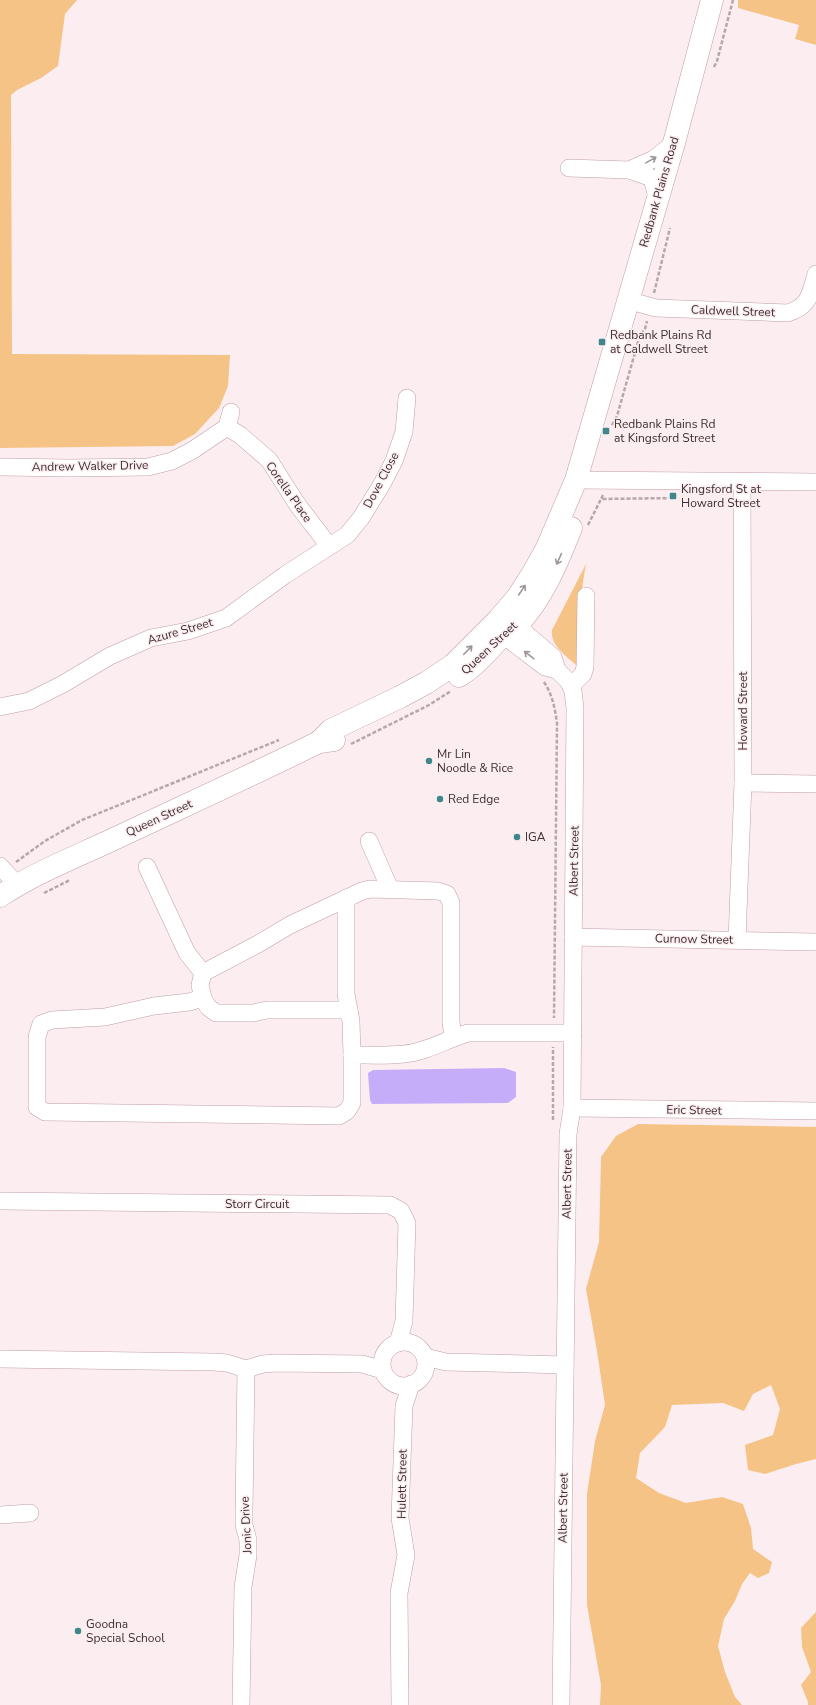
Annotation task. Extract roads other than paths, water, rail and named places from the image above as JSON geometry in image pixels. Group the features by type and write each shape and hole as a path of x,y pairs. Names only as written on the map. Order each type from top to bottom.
{"main road":[{"name":"Redbank Plains Road","path":"604,384 627,300 674,143 712,0"},
{"name":"Queen Street","path":"9,891 81,854 235,783 319,742 331,730 426,683 506,627 536,601 559,559 578,509 576,480 604,384"}],"street":[{"path":"629,170 654,159 674,143"},
{"path":"569,168 629,170 652,178 657,197"},
{"name":"Caldwell Street","path":"627,300 656,308 788,313 800,309 809,298 816,274"},
{"name":"Dove Close","path":"329,546 346,535 361,518 382,484 394,461 404,432 407,398"},
{"name":"Corella Place","path":"229,420 240,435 269,460 297,504 329,546"},
{"name":"Andrew Walker Drive","path":"0,467 148,467 172,461 193,450 229,420"},
{"path":"576,480 816,482"},
{"name":"Howard Street","path":"738,940 743,784 742,482"},
{"name":"Azure Street","path":"0,707 29,701 63,684 110,656 151,638 188,631 226,618 329,546"},
{"path":"506,627 553,657 557,670 571,686 583,674 586,667 586,596"},
{"name":"Albert Street","path":"561,1705 568,1134 572,1108 573,1033 576,716 571,686"},
{"path":"743,784 816,784"},
{"path":"369,841 390,889"},
{"path":"147,867 188,953 203,973"},
{"path":"2,868 9,891"},
{"path":"349,1010 267,1010 254,1013 216,1013 208,1007 203,998 200,985 203,973 290,925 370,888 438,891 447,894 451,903 451,1022 453,1037"},
{"path":"203,998 189,1002 154,1006 105,1017 52,1020 41,1024 37,1037 37,1107 45,1112 339,1116 347,1111 352,1103 352,1055 351,1021 346,994 346,898"},
{"name":"Curnow Street","path":"573,937 816,942"},
{"path":"352,1055 405,1054 441,1044 453,1037 468,1033 573,1033"},
{"name":"Eric Street","path":"572,1108 816,1111"},
{"name":"Storr Circuit","path":"0,1201 390,1205 402,1211 407,1223 404,1322 405,1343"},
{"path":"405,1343 422,1351 425,1364 422,1376 404,1384 391,1381 384,1364 387,1351 405,1343"},
{"path":"0,1359 214,1362 227,1363 246,1369 263,1364 275,1363 384,1364"},
{"path":"425,1364 446,1362 565,1365"},
{"name":"Jonic Drive","path":"241,1705 243,1586 248,1555 244,1512 246,1369"},
{"name":"Hulett Street","path":"400,1705 399,1593 406,1555 400,1518 404,1384"},
{"path":"0,1515 30,1513"}],"place":[{"name":"Redbank Plains Rd at Caldwell Street","path":"602,342"},
{"name":"Redbank Plains Rd at Kingsford Street","path":"606,431"},
{"name":"Kingsford St at Howard Street","path":"673,496"},
{"name":"Mr Lin Noodle & Rice","path":"429,761"},
{"name":"Red Edge","path":"440,799"},
{"name":"IGA","path":"517,837"},
{"name":"Goodna Special School","path":"78,1631"}]}
